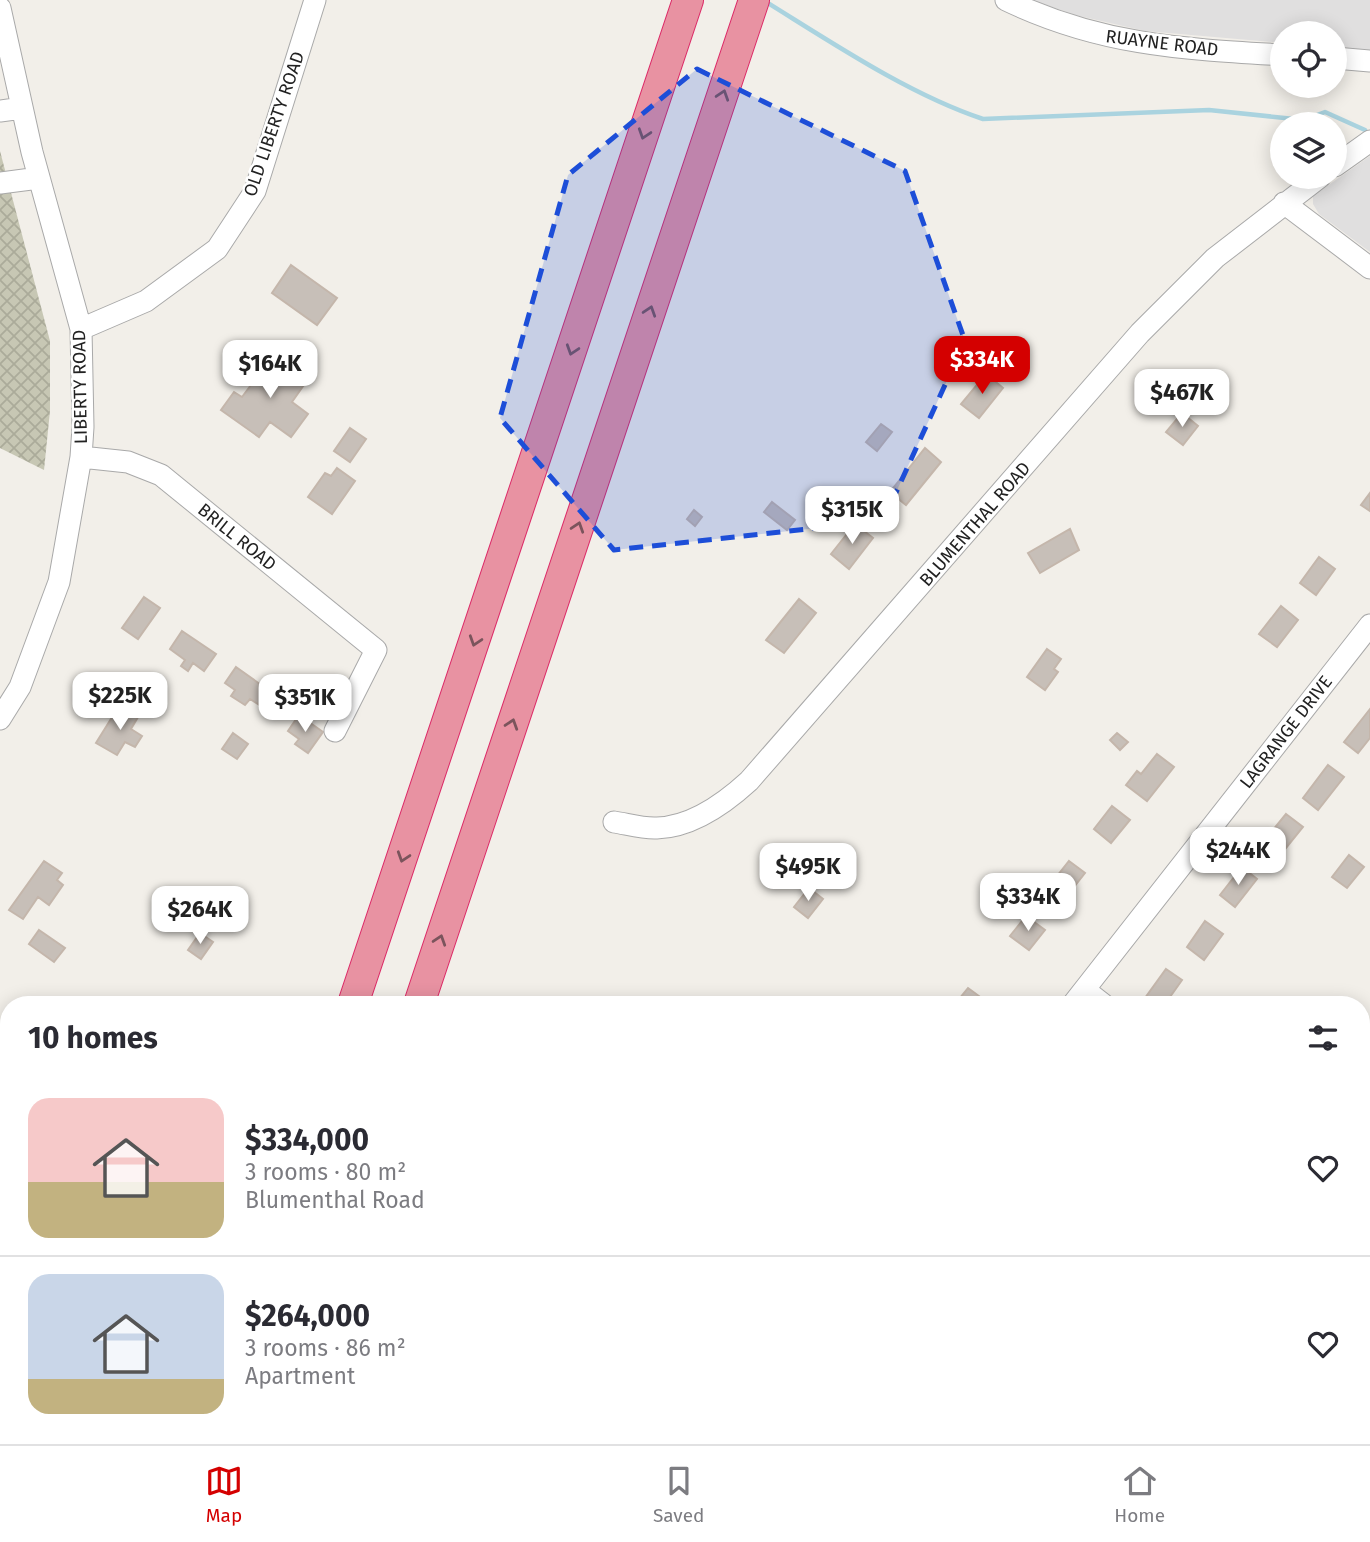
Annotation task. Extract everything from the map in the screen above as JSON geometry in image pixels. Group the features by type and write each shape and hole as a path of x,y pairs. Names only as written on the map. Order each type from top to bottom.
{"highway":[{"path":"356,996 688,0"},
{"path":"422,996 754,0"}],"street":[{"name":"OLD LIBERTY ROAD","path":"81,329 146,301 217,249 255,191 315,0"},
{"name":"RUAYNE ROAD","path":"1006,0 1054,22 1121,41 1270,54"},
{"name":"LIBERTY ROAD","path":"0,8 39,177 81,329 81,457 58,582 19,687 0,719"},
{"path":"1347,59 1370,61"},
{"path":"0,111 22,108"},
{"path":"1347,157 1370,141"},
{"path":"0,183 39,177"},
{"name":"BLUMENTHAL ROAD","path":"614,822 657,828 682,822 721,804 750,781 1140,333 1220,254 1303,189"},
{"path":"1284,203 1370,268"},
{"name":"BRILL ROAD","path":"81,457 128,463 161,475 376,650 335,731"},
{"name":"LAGRANGE DRIVE","path":"1081,996 1370,625"}],"highlighted area":[{"path":"697,69 905,171 965,341 883,521 614,550 500,418 568,175"}],"shaded area":[{"path":"1032,0 1370,0 1370,50 1347,49 1347,21 1270,21 1270,42 1145,31 1075,15"},
{"path":"0,151 50,341 50,411 44,470 0,448"},
{"path":"1370,156 1370,252 1319,214 1313,204 1313,196 1323,189 1347,189 1347,172"}],"building":[{"path":"291,265 337,298 317,325 272,293"},
{"path":"287,356 302,366 296,374 306,382 292,402 308,414 291,437 270,422 259,437 221,410 234,392 242,397 272,357 281,364"},
{"path":"986,374 1003,388 979,418 961,404"},
{"path":"1182,413 1198,426 1183,445 1166,432"},
{"path":"881,424 892,432 877,451 866,442"},
{"path":"350,428 366,439 350,462 334,451"},
{"path":"925,448 941,462 906,505 890,492"},
{"path":"337,468 355,481 332,514 308,497 325,473 331,476"},
{"path":"1370,493 1370,511 1361,505"},
{"path":"772,502 795,520 787,530 764,512"},
{"path":"694,510 702,517 695,526 687,519"},
{"path":"855,524 873,538 849,569 831,554"},
{"path":"1070,529 1079,550 1040,573 1028,553"},
{"path":"1319,557 1335,569 1316,595 1300,583"},
{"path":"144,597 160,608 138,639 122,628"},
{"path":"799,599 816,613 784,653 766,640"},
{"path":"1281,606 1298,620 1277,647 1259,634"},
{"path":"182,631 216,654 204,671 193,663 188,671 181,666 185,660 170,649"},
{"path":"1047,649 1061,659 1054,669 1058,672 1045,690 1027,677"},
{"path":"236,667 271,692 261,706 250,699 245,705 231,696 235,690 225,683"},
{"path":"119,706 138,717 131,729 142,736 135,747 125,742 117,755 96,743"},
{"path":"1370,709 1370,738 1358,753 1344,742"},
{"path":"299,715 323,732 308,753 295,744 299,739 288,731"},
{"path":"233,733 248,744 237,759 222,749"},
{"path":"1117,733 1128,742 1120,750 1110,740"},
{"path":"1157,754 1174,767 1147,801 1126,785 1137,771 1141,774"},
{"path":"1328,765 1344,777 1318,810 1303,798"},
{"path":"1112,806 1130,820 1111,843 1094,829"},
{"path":"1286,814 1303,827 1277,859 1260,846"},
{"path":"1349,855 1364,867 1347,888 1332,877"},
{"path":"44,861 62,873 57,880 63,885 49,905 38,897 23,919 9,910"},
{"path":"1069,861 1085,873 1062,902 1046,890"},
{"path":"1242,867 1257,879 1235,907 1220,895"},
{"path":"809,888 823,899 808,918 794,907"},
{"path":"1026,916 1045,930 1029,950 1010,936"},
{"path":"1205,921 1223,934 1204,960 1187,947"},
{"path":"39,930 65,948 54,962 29,944"},
{"path":"200,933 213,942 201,959 188,950"},
{"path":"1166,969 1182,980 1171,996 1146,996"},
{"path":"968,988 979,996 962,996"}],"waterway":[{"path":"763,0 898,81 983,119 1209,110 1304,120 1325,112 1365,130"}]}
